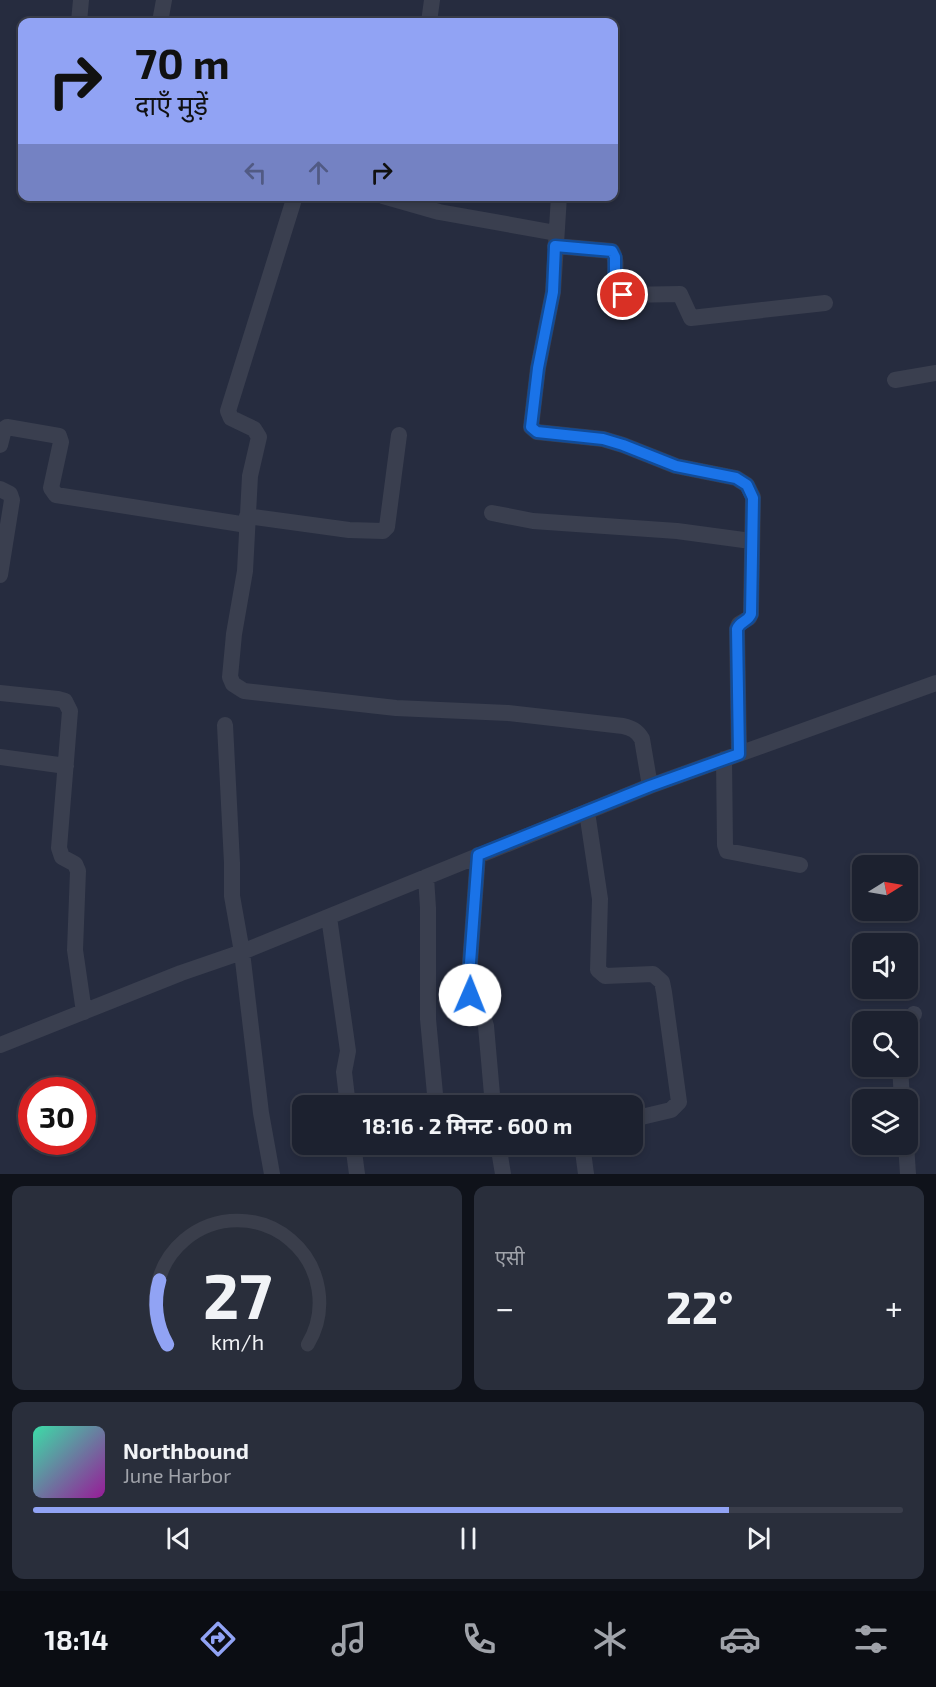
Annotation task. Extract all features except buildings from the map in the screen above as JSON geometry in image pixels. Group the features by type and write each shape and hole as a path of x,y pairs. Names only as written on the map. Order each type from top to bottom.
{"street":[{"path":"79,18 81,0"},
{"path":"161,18 164,0"},
{"path":"430,18 432,0"},
{"path":"294,201 228,411 231,418 254,429 258,434 250,476 245,571 234,634 231,677 234,687 244,691 396,708 508,713 632,728 639,733 642,739 650,786"},
{"path":"404,201 439,212 612,251 615,257 614,286 617,292 623,295 680,294 691,318 825,303"},
{"path":"559,201 553,292 531,422 534,430 603,439 676,466 736,478 747,485 753,498 751,614 747,620 739,624 737,629 732,757 725,845 727,851 800,865"},
{"path":"895,380 936,373"},
{"path":"0,445 4,429 8,427 59,436 61,442 51,488 56,495 247,520 383,531 387,527 399,435"},
{"path":"0,489 10,494 12,500 0,575"},
{"path":"492,513 533,522 676,531 751,541"},
{"path":"0,1045 181,973 242,952 650,786 936,683"},
{"path":"0,693 58,699 68,704 70,717 59,848 62,857 75,864 78,871 75,950 84,1012"},
{"path":"225,725 232,896 242,952 261,1113 272,1174"},
{"path":"0,757 66,766"},
{"path":"587,812 600,899 598,970 605,976 653,974 662,982 664,992 679,1102 671,1110 643,1117"},
{"path":"478,855 468,990 483,1015 486,1026 492,1095"},
{"path":"426,877 428,1019 435,1094"},
{"path":"329,917 348,1051 344,1072 347,1095"},
{"path":"354,1155 357,1174"},
{"path":"500,1155 503,1174"},
{"path":"583,1155 586,1174"},
{"path":"907,1155 908,1174"}],"route":[{"path":"470,995 468,990 478,855 650,786 739,754 737,629 739,624 747,620 751,614 753,512 751,490 736,478 676,466 603,439 537,432 531,427 538,368 553,292 555,246 612,251 615,255 614,286 617,292 623,295"}]}
